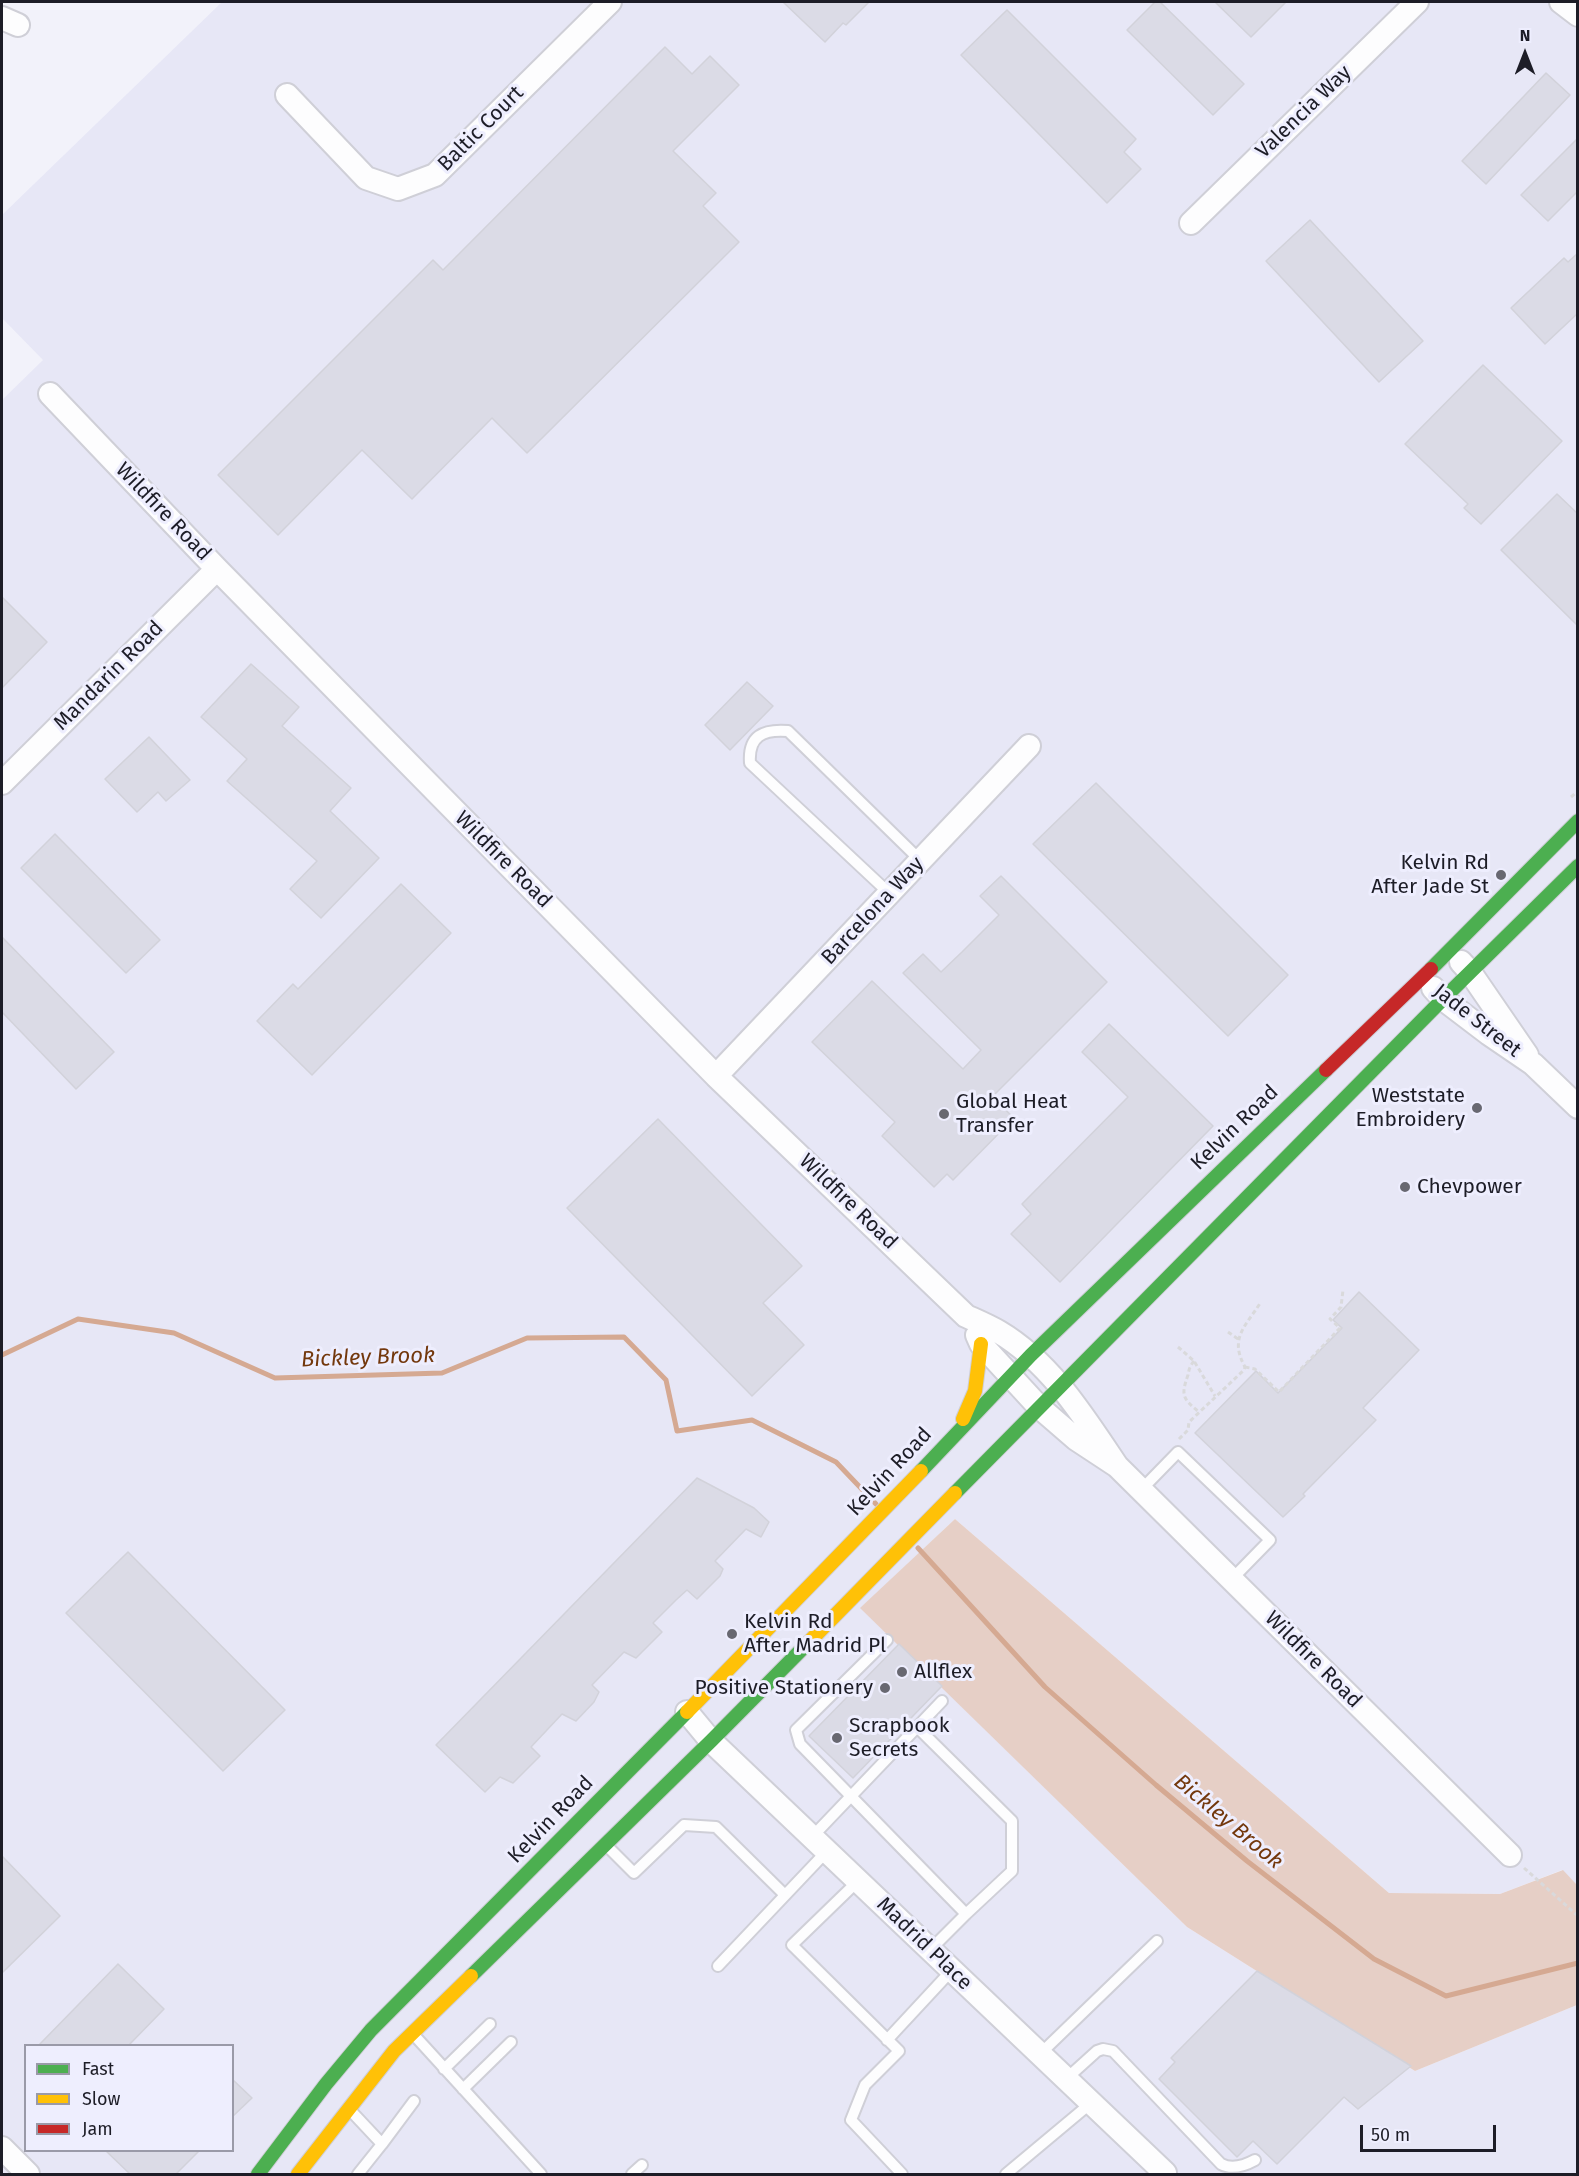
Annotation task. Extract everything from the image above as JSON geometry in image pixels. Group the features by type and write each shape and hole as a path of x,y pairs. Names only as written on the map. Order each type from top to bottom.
{"main road":[{"name":"Kelvin Road","path":"298,2175 394,2051 412,2033 687,1712 1031,1355 1450,951 1576,826"},
{"name":"Kelvin Road","path":"258,2175 326,2084 371,2030 517,1908 605,1844 711,1740 1443,999 1578,866"},
{"path":"958,1431 975,1391 981,1344"}],"street":[{"name":"Baltic Court","path":"287,95 366,178 398,189 435,175 610,2"},
{"name":"Valencia Way","path":"1191,223 1417,2"},
{"path":"1561,2 1578,15"},
{"name":"Wildfire Road","path":"50,394 217,569 716,1076 966,1316 981,1344 1039,1407 1076,1439 1117,1466"},
{"name":"Mandarin Road","path":"2,783 217,569"},
{"name":"Barcelona Way","path":"716,1076 1029,746"},
{"name":"Jade Street","path":"1450,951 1470,972 1533,1064"},
{"name":"Jade Street","path":"1422,977 1443,999 1533,1064 1578,1107"},
{"name":"Wildfire Road","path":"966,1316 1000,1332 1031,1355 1060,1386 1117,1466 1510,1855"},
{"name":"Madrid Place","path":"687,1712 711,1740 1165,2174"},
{"path":"2,2148 28,2175"}],"lane":[{"path":"890,894 750,763 749,750 756,737 771,730 788,731 921,861"},
{"path":"1141,1490 1178,1452 1270,1540 1232,1580"},
{"path":"887,1640 796,1730 800,1744 966,1914"},
{"path":"718,1966 785,1895 850,1796 942,1701"},
{"path":"917,1727 1012,1821 1012,1871 930,1950"},
{"path":"605,1844 634,1874 684,1825 716,1827 785,1895"},
{"path":"858,1881 792,1945 899,2051 865,2085 851,2120 902,2175"},
{"path":"1040,2054 1157,1941"},
{"path":"887,2040 952,1970"},
{"path":"444,2069 490,2024"},
{"path":"412,2033 541,2175"},
{"path":"463,2089 511,2042"},
{"path":"1066,2079 1097,2050 1113,2050 1221,2164 1236,2167 1255,2160"},
{"path":"358,2175 414,2101"},
{"path":"1006,2175 1091,2103"},
{"path":"349,2109 382,2144"},
{"path":"632,2175 642,2165"}],"path":[{"path":"1245,1367 1255,1369 1279,1392 1340,1328 1330,1318 1341,1307 1343,1290"},
{"path":"1245,1367 1238,1353 1238,1339 1261,1302"},
{"path":"1228,1332 1238,1339"},
{"path":"1178,1347 1194,1361 1215,1396"},
{"path":"1194,1361 1189,1368 1183,1390 1188,1403 1199,1412"},
{"path":"1178,1452 1178,1439 1188,1430 1189,1422 1245,1367"},
{"path":"1510,1855 1578,1916"}],"shaded area":[{"path":"222,2 1577,2 1577,1885 1562,1870 1500,1894 1389,1893 955,1519 861,1608 1187,1927 1415,2071 1577,2005 1577,2174 2,2174 2,400 43,360 2,318 2,215"},
{"path":"955,1519 1389,1893 1500,1894 1563,1870 1577,1885 1577,2005 1415,2071 1187,1927 860,1608"}],"building":[{"path":"783,2 869,2 846,25 843,23 825,42"},
{"path":"1155,2 1160,2 1244,84 1213,115 1127,30"},
{"path":"1215,2 1286,2 1251,37"},
{"path":"1007,10 1136,139 1124,152 1141,169 1107,203 961,55"},
{"path":"665,47 692,74 710,56 739,85 673,151 716,193 703,206 739,242 527,453 492,418 412,499 362,450 278,535 218,475 433,260 443,270"},
{"path":"1546,73 1570,95 1486,184 1462,161"},
{"path":"1578,138 1578,191 1548,221 1521,195"},
{"path":"1310,220 1423,341 1379,382 1266,261"},
{"path":"1578,253 1578,313 1545,344 1511,308 1564,258 1568,262"},
{"path":"1483,365 1562,441 1481,524 1464,508 1468,504 1405,444"},
{"path":"1557,494 1578,514 1578,626 1501,550"},
{"path":"2,597 47,642 2,688"},
{"path":"251,664 299,707 282,726 351,788 330,811 379,858 321,918 290,889 317,861 227,781 247,759 201,717"},
{"path":"747,682 773,706 730,750 705,725"},
{"path":"149,737 190,780 166,801 158,792 137,812 105,779"},
{"path":"1096,783 1288,975 1228,1036 1033,844"},
{"path":"55,834 160,940 126,973 21,868"},
{"path":"1001,876 1107,982 992,1097 1014,1118 953,1180 947,1174 934,1187 882,1136 895,1122 812,1042 872,981 963,1069 981,1050 903,973 923,954 941,972 962,952 999,915 980,896"},
{"path":"401,884 451,933 312,1075 257,1021 293,984 298,989"},
{"path":"2,937 114,1052 76,1089 2,1012"},
{"path":"1109,1024 1213,1126 1060,1282 1011,1234 1031,1214 1022,1204 1128,1097 1082,1052"},
{"path":"658,1119 802,1266 763,1303 804,1345 752,1396 567,1208"},
{"path":"1359,1292 1419,1350 1363,1408 1376,1420 1283,1517 1195,1433 1256,1371 1278,1393 1342,1328 1333,1320"},
{"path":"697,1478 754,1508 769,1522 761,1537 746,1529 715,1561 723,1569 720,1576 697,1599 687,1590 676,1600 653,1623 662,1632 636,1658 624,1652 592,1685 599,1692 594,1702 576,1721 562,1714 531,1747 540,1756 513,1783 500,1777 485,1792 436,1745"},
{"path":"128,1552 285,1710 223,1771 66,1613"},
{"path":"899,1644 942,1686 853,1778 809,1736"},
{"path":"2,1856 60,1916 2,1973"},
{"path":"118,1964 164,2009 130,2044 40,2044"},
{"path":"1257,1971 1411,2066 1358,2109 1344,2097 1277,2164 1253,2141 1237,2157 1159,2079 1175,2062 1171,2058"},
{"path":"234,2081 252,2098 234,2115"},
{"path":"107,2152 198,2152 175,2175 131,2175"}],"waterway":[{"name":"Bickley Brook","path":"2,1355 78,1319 174,1333 275,1378 442,1373 527,1338 624,1337 666,1380 677,1431 752,1420 836,1462 876,1504"},
{"name":"Bickley Brook","path":"918,1548 1045,1687 1156,1785 1247,1861 1374,1959 1446,1996 1578,1963"}],"traffic: fast":[{"path":"1431,969 1578,821"},
{"path":"955,1493 1443,999 1578,866"},
{"path":"921,1471 1031,1355 1326,1070"},
{"path":"471,1976 808,1643"},
{"path":"258,2174 326,2084 371,2030 687,1712"}],"traffic: slow":[{"path":"963,1419 975,1391 981,1344"},
{"path":"687,1712 921,1471"},
{"path":"808,1643 955,1493"},
{"path":"298,2174 394,2051 471,1976"}],"traffic: jam":[{"path":"1326,1070 1431,969"}],"place":[{"name":"Kelvin Rd After Jade St","path":"1501,875"},
{"name":"Weststate Embroidery","path":"1477,1108"},
{"name":"Global Heat Transfer","path":"944,1114"},
{"name":"Chevpower","path":"1405,1187"},
{"name":"Kelvin Rd After Madrid Pl","path":"732,1634"},
{"name":"Allflex","path":"902,1672"},
{"name":"Positive Stationery","path":"885,1688"},
{"name":"Scrapbook Secrets","path":"837,1738"}]}
